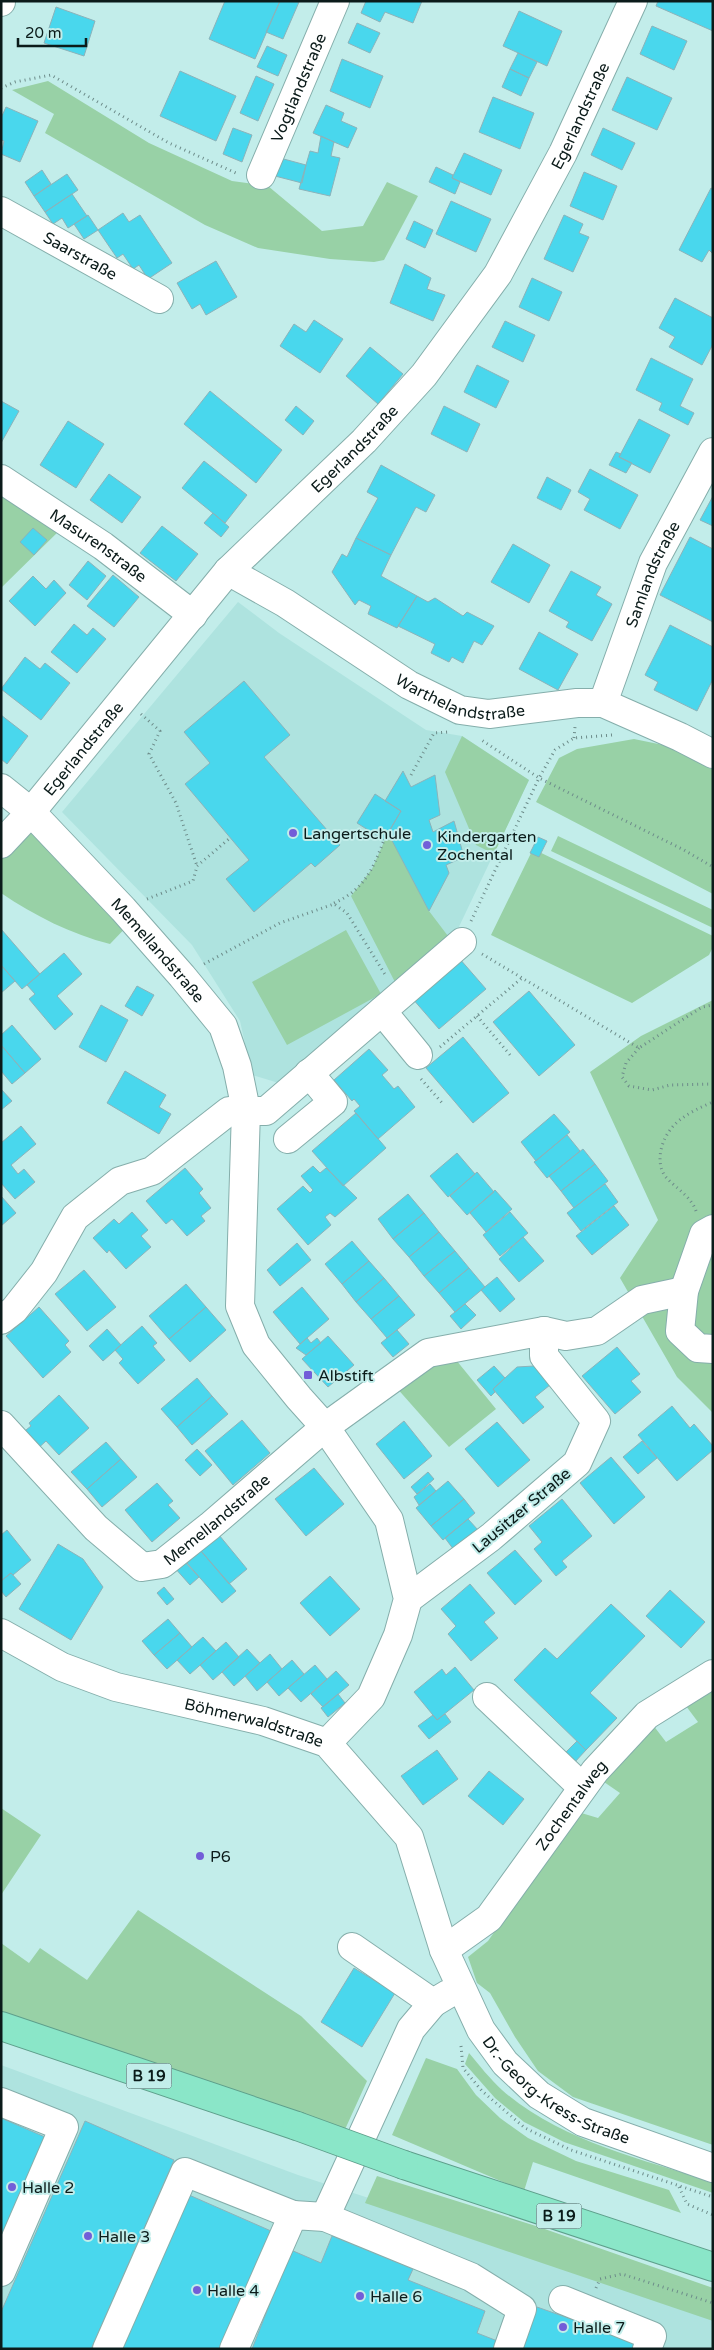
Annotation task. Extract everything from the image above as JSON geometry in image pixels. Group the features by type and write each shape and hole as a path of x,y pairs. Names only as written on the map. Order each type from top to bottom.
{"highway":[{"name":"B 19","path":"1,2026 297,2126 404,2165 713,2267"}],"street":[{"name":"Vogtlandstraße","path":"261,175 335,1"},
{"name":"Egerlandstraße","path":"1,844 31,812 228,571 364,441 424,375 498,274 563,153 633,1"},
{"name":"Saarstraße","path":"1,212 159,299"},
{"name":"Samlandstraße","path":"603,703 653,563 713,452"},
{"name":"Masurenstraße","path":"1,479 103,546 193,615"},
{"name":"Warthelandstraße","path":"228,571 285,603 409,685 456,721 489,714 577,703 603,703 680,736 713,754"},
{"name":"Memellandstraße","path":"1,788 31,812 123,909 182,976 223,1026 237,1066 246,1110 240,1306 256,1345 325,1427 389,1520 408,1599 398,1635 371,1696 327,1743"},
{"path":"1,1320 14,1310 44,1272 75,1218 120,1181 152,1171 229,1111 266,1111 462,942"},
{"path":"390,1003 424,1061"},
{"path":"288,1139 333,1102 309,1074"},
{"path":"708,1232 684,1291 680,1331 698,1348 713,1348"},
{"path":"325,1427 428,1352 544,1331 566,1336 597,1331 642,1300 684,1291"},
{"name":"Lausitzer Straße","path":"408,1599 492,1538 577,1463 596,1422 544,1356 544,1331"},
{"name":"Memellandstraße","path":"1,1425 96,1528 142,1568 162,1564 210,1526 325,1427"},
{"name":"Böhmerwaldstraße","path":"1,1632 62,1667 116,1687 263,1721 327,1743 410,1837 444,1950 460,1988"},
{"name":"Zochentalweg","path":"444,1950 489,1918 582,1787 647,1715 713,1674"},
{"path":"487,1698 582,1787"},
{"path":"352,1947 433,2003"},
{"path":"325,2217 411,2029 433,2003 460,1988"},
{"name":"Dr.-Georg-Kress-Straße","path":"460,1988 481,2030 505,2063 539,2095 583,2122 713,2168"},
{"path":"1,2102 64,2127 1,2272"},
{"path":"107,2349 185,2172 293,2215 325,2217 471,2277 522,2309 508,2349"},
{"path":"234,2349 293,2215"},
{"path":"575,2305 652,2336 647,2349"}],"path":[{"path":"1,88 14,82 51,74 169,143 240,174 261,175"},
{"path":"123,909 193,881 197,866 176,803 149,754 160,731 124,698"},
{"path":"411,775 434,733 456,721 539,778 684,850 713,868"},
{"path":"619,734 574,738 555,750 539,778 462,942 639,1048"},
{"path":"197,866 230,838"},
{"path":"182,976 280,923 351,896 372,869 384,840"},
{"path":"334,904 347,913 390,1003"},
{"path":"443,1104 424,1061 522,978"},
{"path":"713,1005 702,1007 639,1048 626,1063 622,1077 629,1086 652,1090 670,1085 713,1084"},
{"path":"477,1016 510,1056"},
{"path":"708,1232 693,1202 663,1174 659,1158 663,1140 674,1124 691,1111 713,1102"},
{"path":"679,2186 686,2204 713,2215"},
{"path":"575,2305 600,2280 622,2274 713,2303"}],"shaded area":[{"name":"Langertschule","path":"238,602 279,633 426,730 462,736 529,780 455,935 282,1084 252,1075 240,1021 192,945 62,812"},
{"path":"1,2065 298,2175 713,2310 713,2349 1,2349"}],"green space":[{"path":"48,81 149,143 232,181 268,186 322,231 363,226 387,182 418,196 384,260 374,262 330,259 258,248 205,225 45,133 54,114 12,90"},
{"path":"1,486 63,527 1,588"},
{"path":"462,736 529,780 494,854 476,845 445,772"},
{"path":"634,739 673,747 713,770 713,894 536,802 559,758 577,749"},
{"path":"31,812 133,920 110,944 81,935 54,923 1,893 1,844"},
{"path":"388,833 429,911 451,940 398,988 351,896 372,869"},
{"path":"558,836 713,910 713,928 551,851"},
{"path":"533,849 713,936 713,947 709,955 632,1003 491,935"},
{"path":"346,930 381,994 287,1045 252,982"},
{"path":"713,1000 713,1413 677,1377 620,1278 658,1220 590,1072 641,1036"},
{"path":"452,1355 496,1409 449,1447 395,1386"},
{"path":"713,1686 713,2145 573,2097 538,2071 515,2037 490,1993 477,1983 468,1957 488,1941 578,1812 598,1818 620,1793 604,1782 653,1725 666,1742 698,1722 683,1702"},
{"path":"1,1808 41,1835 1,1895"},
{"path":"138,1910 301,2016 367,2081 342,2136 1,2022 1,1943 29,1963 40,1948 87,1980"},
{"path":"469,2053 502,2090 525,2108 549,2123 602,2146 713,2182 713,2193 564,2142 524,2122 495,2098 465,2064"},
{"path":"426,2058 457,2069 476,2095 500,2118 528,2138 576,2161 669,2190 681,2213 533,2162 524,2191 392,2135"},
{"path":"377,2176 539,2227 713,2288 713,2321 365,2203"}],"building":[{"path":"225,1 280,1 255,59 209,39"},
{"path":"280,1 299,2 283,39 266,32"},
{"path":"366,1 422,1 413,23 385,12 380,22 361,13"},
{"path":"658,1 713,1 713,31 656,6"},
{"path":"56,7 95,21 84,56 44,43"},
{"path":"519,11 562,31 547,66 503,46"},
{"path":"357,23 380,33 370,53 348,43"},
{"path":"652,26 687,41 674,70 640,54"},
{"path":"267,46 287,55 278,76 257,67"},
{"path":"518,53 537,62 529,78 510,69"},
{"path":"342,59 383,76 370,108 330,91"},
{"path":"510,69 529,78 521,96 502,87"},
{"path":"180,71 236,96 216,141 160,116"},
{"path":"256,76 274,84 258,121 240,113"},
{"path":"627,77 672,98 657,130 612,110"},
{"path":"493,97 534,113 520,149 479,132"},
{"path":"326,105 344,113 341,121 357,128 348,148 313,133"},
{"path":"6,107 38,121 20,162 1,154 4,141 1,140 1,118"},
{"path":"233,128 252,135 242,162 223,154"},
{"path":"603,128 635,143 622,170 591,155"},
{"path":"321,136 334,142 331,156 340,158 330,196 299,189 310,151 318,153"},
{"path":"464,153 502,170 491,195 452,178"},
{"path":"280,158 306,165 302,183 275,176"},
{"path":"436,167 453,175 452,178 460,182 455,194 429,182"},
{"path":"42,170 51,184 34,196 25,182"},
{"path":"584,172 617,186 603,220 570,206"},
{"path":"67,174 78,190 45,212 34,196"},
{"path":"711,188 713,189 713,254 709,250 702,262 679,250"},
{"path":"72,194 87,216 68,228 62,218 53,224 45,212"},
{"path":"451,201 491,219 476,252 436,234"},
{"path":"123,213 129,222 140,215 172,263 148,279 139,265 133,269 123,254 117,258 98,230"},
{"path":"88,215 98,230 84,239 74,224"},
{"path":"564,215 583,224 579,233 589,237 573,272 544,259"},
{"path":"414,221 433,230 425,248 406,239"},
{"path":"216,261 237,297 206,315 200,304 192,309 177,283"},
{"path":"405,264 431,278 427,289 445,295 433,321 390,303"},
{"path":"532,278 562,292 549,321 519,307"},
{"path":"675,298 713,318 713,344 702,365 669,347 675,337 659,328"},
{"path":"314,320 343,339 320,373 280,346 294,324 306,332"},
{"path":"505,321 535,335 523,362 492,347"},
{"path":"370,347 403,374 378,404 346,376"},
{"path":"651,358 693,379 680,406 694,413 688,425 659,410 662,403 636,390"},
{"path":"477,365 509,381 496,408 464,392"},
{"path":"210,391 282,450 256,483 184,424"},
{"path":"1,401 19,411 1,443"},
{"path":"296,406 314,421 303,435 285,420"},
{"path":"444,406 480,424 467,452 431,434"},
{"path":"639,419 670,435 650,473 619,457"},
{"path":"68,421 104,444 76,488 40,465"},
{"path":"616,452 621,454 619,457 632,463 626,473 609,465"},
{"path":"204,461 247,495 225,523 182,488"},
{"path":"381,465 435,495 426,512 416,507 391,555 356,538 378,498 367,492"},
{"path":"590,469 638,495 620,529 584,510 590,499 578,492"},
{"path":"109,474 141,497 122,523 90,500"},
{"path":"547,477 571,490 561,510 537,498"},
{"path":"713,496 713,526 700,520"},
{"path":"213,513 229,527 221,537 204,523"},
{"path":"162,526 198,554 176,581 140,553"},
{"path":"33,528 47,540 34,555 20,542"},
{"path":"690,537 713,549 713,622 660,595"},
{"path":"356,538 391,555 381,576 417,596 397,628 368,614 371,606 359,600 355,605 332,572 342,554 347,557"},
{"path":"513,544 550,565 529,603 491,582"},
{"path":"88,561 106,576 87,600 69,585"},
{"path":"571,571 601,587 596,595 612,604 592,641 566,627 569,622 549,611"},
{"path":"113,575 139,597 114,627 87,606"},
{"path":"33,576 46,589 54,580 66,593 35,626 9,601"},
{"path":"417,596 428,602 435,598 463,616 467,612 494,626 482,645 474,641 463,663 452,657 449,662 431,653 435,644 398,626"},
{"path":"74,624 87,635 93,628 106,639 77,673 51,652"},
{"path":"670,625 713,647 713,679 697,711 654,690 658,682 645,675"},
{"path":"539,632 578,654 558,690 519,669"},
{"path":"25,657 40,669 45,663 70,683 41,720 1,689"},
{"name":"Langertschule","path":"244,681 290,735 264,757 340,845 315,867 311,863 254,912 226,879 249,860 185,784 210,763 184,732"},
{"path":"1,715 28,736 7,764 1,759"},
{"name":"Kindergarten Zochental","path":"403,771 411,787 435,775 440,815 429,820 433,832 454,821 464,857 446,865 449,873 429,911 388,833 401,811 385,801"},
{"path":"375,794 401,811 384,840 357,823"},
{"path":"538,837 547,841 539,857 530,853"},
{"path":"1,929 40,974 22,989 1,965"},
{"path":"64,953 82,974 57,996 73,1014 55,1030 29,999 35,994 27,985"},
{"path":"459,958 486,989 439,1029 412,998"},
{"path":"1,965 15,981 1,993"},
{"path":"137,986 154,995 142,1016 125,1006"},
{"path":"529,991 575,1045 539,1076 493,1022"},
{"path":"101,1005 128,1020 106,1062 79,1047"},
{"path":"12,1025 41,1059 25,1073 1,1045 1,1035"},
{"path":"463,1037 509,1093 473,1123 426,1068"},
{"path":"1,1045 25,1073 12,1084 1,1071"},
{"path":"369,1049 388,1070 382,1075 394,1089 398,1086 415,1107 378,1139 354,1111 360,1106 354,1099 352,1101 334,1080"},
{"path":"125,1071 166,1095 159,1107 171,1114 159,1134 107,1103"},
{"path":"1,1089 12,1101 1,1110"},
{"path":"356,1113 386,1148 343,1186 312,1151"},
{"path":"554,1114 570,1132 536,1161 521,1142"},
{"path":"21,1126 36,1144 11,1165 18,1174 24,1169 35,1182 15,1199 1,1183 1,1143"},
{"path":"567,1135 580,1151 547,1178 534,1162"},
{"path":"583,1149 595,1164 561,1191 549,1176"},
{"path":"457,1153 475,1174 448,1197 430,1176"},
{"path":"595,1164 608,1181 574,1208 561,1191"},
{"path":"313,1166 320,1173 326,1168 357,1198 335,1217 330,1213 325,1217 331,1225 308,1245 277,1209 303,1186 310,1193 313,1190 301,1176"},
{"path":"185,1168 203,1189 199,1193 211,1208 201,1216 205,1221 187,1236 172,1219 166,1224 146,1201"},
{"path":"477,1172 494,1192 467,1215 450,1196"},
{"path":"605,1184 618,1202 581,1231 567,1213"},
{"path":"495,1190 512,1209 486,1232 470,1213"},
{"path":"408,1194 424,1213 393,1239 378,1219"},
{"path":"1,1196 16,1213 1,1226"},
{"path":"614,1206 629,1225 592,1255 576,1236"},
{"path":"132,1212 148,1230 141,1236 151,1247 126,1269 109,1250 107,1253 93,1238 114,1219 119,1224"},
{"path":"510,1212 528,1233 500,1256 483,1235"},
{"path":"424,1213 439,1232 409,1257 393,1239"},
{"path":"439,1232 455,1251 424,1276 409,1257"},
{"path":"523,1237 544,1261 519,1282 499,1259"},
{"path":"352,1241 369,1261 342,1284 325,1264"},
{"path":"297,1243 311,1260 280,1286 267,1270"},
{"path":"455,1251 469,1268 439,1293 424,1276"},
{"path":"369,1261 384,1278 356,1302 342,1284"},
{"path":"469,1268 485,1287 455,1312 439,1293"},
{"path":"84,1270 116,1307 87,1331 55,1294"},
{"path":"497,1277 515,1299 500,1312 481,1290"},
{"path":"384,1278 399,1296 371,1319 356,1302"},
{"path":"186,1284 206,1307 169,1339 149,1316"},
{"path":"302,1287 329,1319 300,1344 273,1312"},
{"path":"399,1296 415,1315 387,1338 371,1319"},
{"path":"465,1304 476,1315 461,1329 450,1316"},
{"path":"39,1307 69,1341 65,1345 71,1352 43,1378 6,1336"},
{"path":"206,1307 226,1330 190,1362 169,1339"},
{"path":"142,1326 157,1343 153,1346 165,1360 138,1384 119,1363 123,1359 115,1350"},
{"path":"107,1329 121,1345 103,1361 89,1346"},
{"path":"397,1330 409,1344 393,1357 381,1343"},
{"path":"328,1336 354,1365 328,1387 302,1359"},
{"path":"307,1338 311,1343 317,1338 321,1343 306,1355 296,1348"},
{"path":"617,1347 640,1374 631,1381 641,1392 615,1414 582,1376"},
{"path":"494,1366 505,1378 493,1389 495,1392 491,1396 477,1380"},
{"path":"534,1366 550,1385 535,1397 544,1407 523,1424 493,1389 517,1367"},
{"path":"197,1378 212,1396 177,1427 161,1409"},
{"path":"59,1395 89,1428 59,1455 46,1441 35,1451 21,1434 31,1426 29,1423"},
{"path":"212,1396 228,1414 192,1445 177,1427"},
{"path":"672,1406 690,1428 694,1424 713,1446 713,1450 677,1481 638,1435"},
{"path":"242,1420 270,1453 233,1485 205,1451"},
{"path":"404,1421 432,1456 404,1479 376,1444"},
{"path":"497,1422 530,1460 498,1487 465,1449"},
{"path":"642,1441 657,1458 638,1474 623,1457"},
{"path":"106,1442 121,1459 87,1489 71,1472"},
{"path":"197,1449 212,1465 200,1476 185,1460"},
{"path":"611,1457 645,1497 614,1524 580,1483"},
{"path":"121,1459 137,1477 102,1507 87,1489"},
{"path":"314,1468 344,1504 306,1536 275,1499"},
{"path":"428,1472 434,1479 417,1494 411,1487"},
{"path":"448,1481 464,1499 431,1526 416,1508"},
{"path":"157,1483 173,1501 168,1505 180,1518 152,1542 125,1510"},
{"path":"430,1484 436,1491 419,1505 414,1497"},
{"path":"464,1499 475,1513 443,1540 431,1526"},
{"path":"562,1499 592,1536 562,1561 567,1567 556,1576 534,1549 542,1542 529,1526"},
{"path":"468,1519 478,1530 454,1550 445,1538"},
{"path":"7,1530 31,1560 13,1575 11,1573 1,1581 1,1535"},
{"path":"219,1535 247,1569 229,1584 201,1551"},
{"path":"58,1544 83,1559 103,1587 71,1640 19,1609"},
{"path":"515,1550 542,1581 515,1605 487,1573"},
{"path":"201,1551 236,1591 222,1603 187,1563"},
{"path":"183,1560 199,1577 190,1585 174,1567"},
{"path":"11,1573 21,1584 6,1597 1,1591 1,1581"},
{"path":"330,1576 360,1609 330,1636 300,1603"},
{"path":"470,1584 495,1613 484,1622 498,1638 471,1661 448,1634 456,1626 441,1609"},
{"path":"164,1587 174,1599 167,1605 157,1593"},
{"path":"670,1590 705,1622 681,1648 646,1616"},
{"path":"611,1604 645,1636 590,1693 617,1718 586,1750 514,1680 545,1648 557,1659"},
{"path":"168,1619 180,1633 154,1655 142,1641"},
{"path":"180,1633 192,1647 167,1669 154,1655"},
{"path":"203,1637 216,1651 190,1674 177,1660"},
{"path":"226,1642 239,1657 213,1680 200,1665"},
{"path":"247,1649 260,1663 234,1686 222,1672"},
{"path":"270,1654 282,1669 257,1691 245,1676"},
{"path":"292,1660 304,1674 279,1696 267,1682"},
{"path":"315,1665 327,1679 301,1702 288,1688"},
{"path":"455,1667 474,1690 437,1720 414,1692 442,1669 446,1675"},
{"path":"336,1671 349,1685 323,1707 311,1694"},
{"path":"338,1694 345,1703 328,1717 321,1708"},
{"path":"445,1714 451,1722 429,1739 418,1726 433,1715 437,1720"},
{"path":"577,1741 586,1750 574,1763 564,1754"},
{"path":"437,1750 458,1779 423,1805 401,1776"},
{"path":"489,1771 524,1799 503,1825 468,1796"},
{"path":"354,1968 395,1993 362,2047 321,2022"},
{"name":"Halle 2","path":"1,2118 45,2137 1,2236"},
{"name":"Halle 3","path":"85,2121 174,2160 91,2349 1,2349 1,2312"},
{"name":"Halle 4","path":"189,2195 271,2231 220,2349 122,2349"},
{"name":"Halle 6","path":"332,2236 413,2269 408,2280 485,2311 477,2333 500,2342 497,2349 252,2349 291,2250 321,2263"},
{"name":"Halle 7","path":"537,2307 636,2342 634,2349 523,2349"}],"place":[{"name":"Langertschule","path":"293,833"},
{"name":"Kindergarten Zochental","path":"427,845"},
{"name":"Albstift","path":"308,1375"},
{"name":"P6","path":"200,1856"},
{"name":"Halle 2","path":"12,2187"},
{"name":"Halle 3","path":"88,2236"},
{"name":"Halle 4","path":"197,2290"},
{"name":"Halle 6","path":"360,2296"},
{"name":"Halle 7","path":"563,2327"}]}
